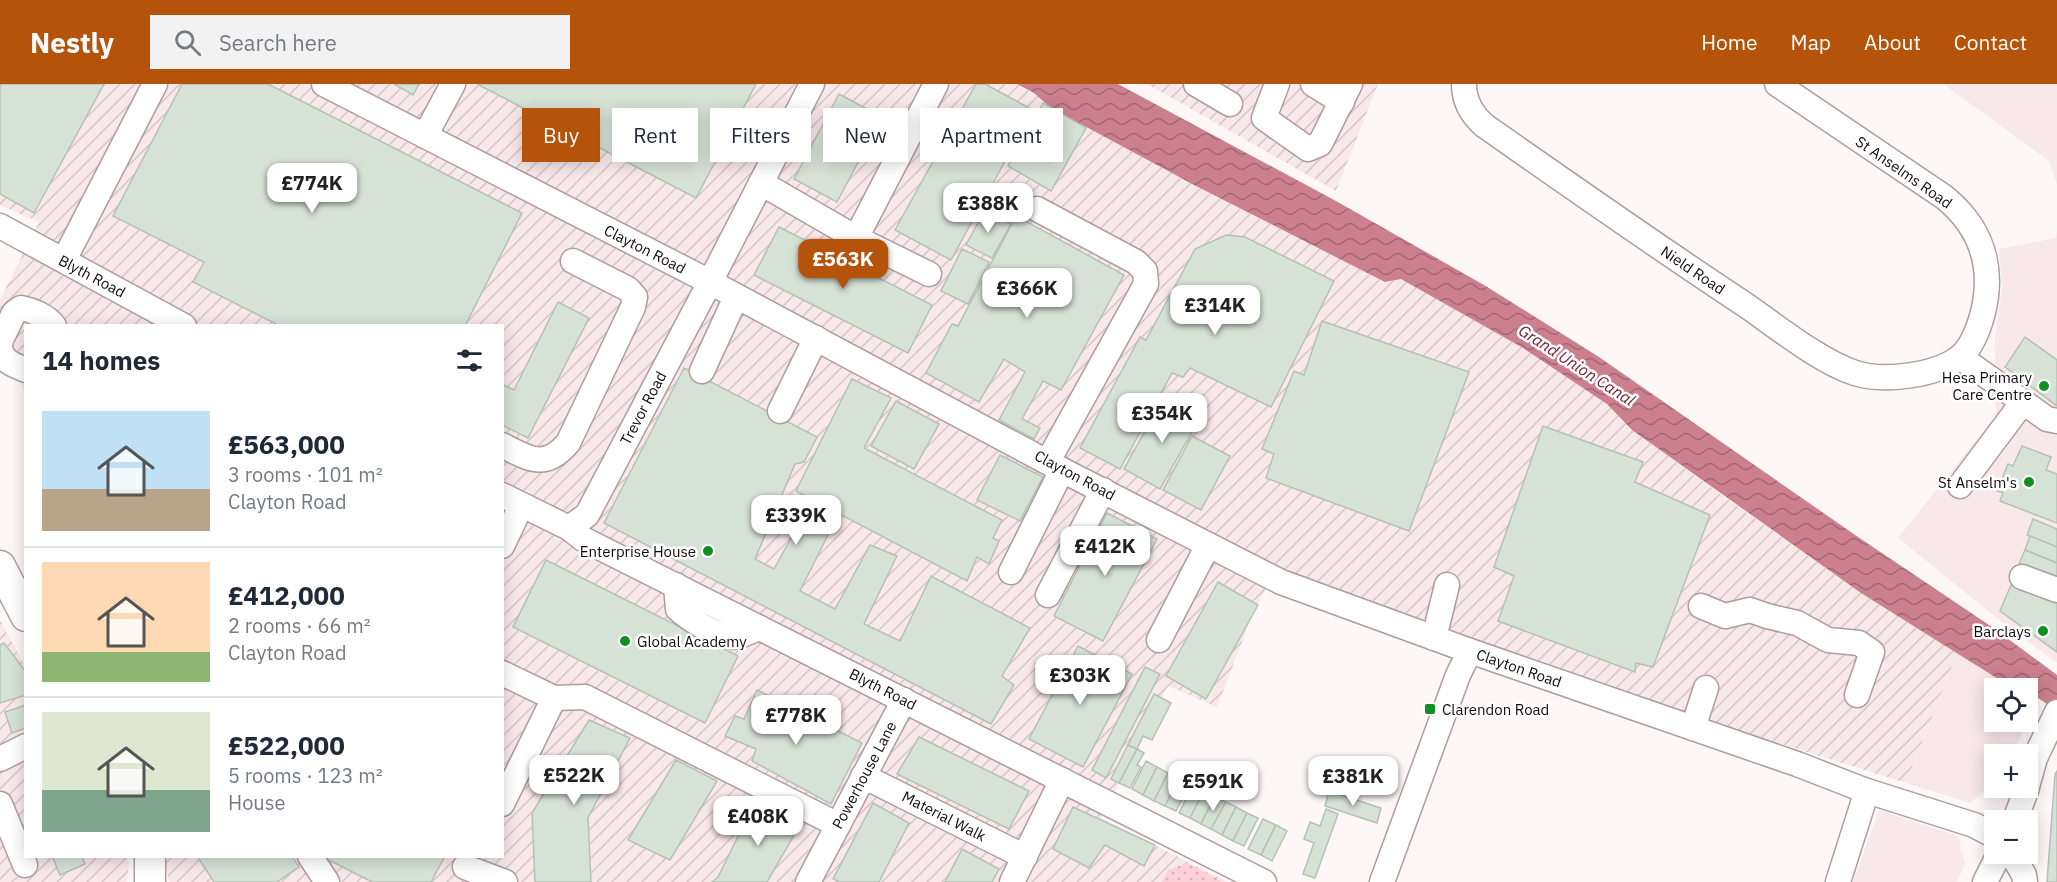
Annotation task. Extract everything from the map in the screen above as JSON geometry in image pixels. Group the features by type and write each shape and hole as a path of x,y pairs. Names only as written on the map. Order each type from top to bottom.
{"main road":[{"path":"0,566 23,607"},
{"path":"150,858 150,882"}],"street":[{"path":"64,260 155,84"},
{"name":"Clayton Road","path":"324,84 710,282 1281,582 1470,651 1984,830"},
{"path":"425,136 453,84"},
{"name":"Trevor Road","path":"569,528 587,515 812,84"},
{"path":"856,238 936,84"},
{"path":"1196,84 1230,104"},
{"path":"1277,84 1264,118 1308,149 1320,144 1346,93 1313,84"},
{"name":"Nield Road","path":"1464,84 1465,99 1469,107 1485,126 1656,245 1831,362 1857,374 1884,377 1922,372 1948,364 1960,357"},
{"name":"St Anselms Road","path":"1777,84 1944,197 1974,230 1980,240 1986,262 1988,284 1980,324 1970,344 1960,357"},
{"path":"761,183 856,238 929,274"},
{"path":"1011,572 1055,465 1146,284 1144,271 1136,262 1037,209"},
{"name":"Blyth Road","path":"0,226 180,324"},
{"path":"504,446 534,460 548,459 560,453 568,443 633,307 634,297 628,288 573,261"},
{"path":"702,371 736,297"},
{"path":"0,342 14,313 21,308 30,310 52,324"},
{"path":"780,411 816,338"},
{"path":"0,347 8,363 24,369"},
{"path":"1960,357 2047,419 2057,421"},
{"path":"1960,486 2024,402"},
{"path":"1048,595 1103,490"},
{"path":"504,537 512,500"},
{"name":"Blyth Road","path":"512,500 569,528 583,539 1264,882"},
{"path":"1159,640 1208,545"},
{"path":"2022,577 2057,590"},
{"path":"1434,638 1447,585"},
{"path":"1701,606 1725,616 1750,610 1797,622 1828,640 1859,642 1872,652 1857,695"},
{"path":"1382,882 1458,675 1470,651"},
{"path":"504,674 554,698 585,697 838,825"},
{"path":"1693,728 1706,688"},
{"path":"504,800 554,698"},
{"name":"Powerhouse Lane","path":"808,882 904,700"},
{"path":"2038,752 2055,715"},
{"path":"0,759 24,748"},
{"name":"Material Walk","path":"863,776 1024,857"},
{"path":"1012,882 1062,780"},
{"path":"1838,882 1864,800 1864,790"},
{"path":"0,804 25,865"},
{"path":"311,858 327,882"},
{"path":"1985,882 1994,864"},
{"path":"2018,864 2025,882"},
{"path":"465,868 505,882"}],"shaded area":[{"path":"0,84 1017,84 1034,93 1051,108 920,108 920,162 1063,162 1063,114 1196,186 1385,282 1401,279 1523,348 1607,404 1632,430 1737,506 1861,593 1957,653 1906,783 1343,607 1276,571 1254,611 1217,707 1168,686 1101,818 1228,882 169,882 164,858 504,858 504,324 24,324 24,390 0,323 0,300 39,222 0,205"},
{"path":"1147,84 1378,84 1336,191"},
{"path":"1943,84 2057,84 2057,185 2049,161"},
{"path":"2057,230 2057,663 1998,619 1898,538 1996,415 1995,336 2002,289 1999,249 2056,238"},
{"path":"0,620 24,664 24,858 127,858 129,863 127,882 0,882"},
{"path":"1957,653 1995,678 1984,678 1984,732 2023,732 2017,744 1984,744 1984,792 1970,803 1906,783"},
{"path":"1879,810 1958,836 1965,864 1957,882 1853,882"},
{"path":"1187,863 1223,882 1162,882 1168,870"}],"water":[{"name":"Grand Union Canal","path":"1017,84 1118,84 1336,201 1484,285 1599,357 1992,627 2057,675 2057,711 2038,698 2038,678 1996,678 1861,593 1632,430 1607,404 1523,348 1401,279 1385,282 1196,186 1063,114 1063,108 1051,108 1034,93"}],"building":[{"path":"0,84 104,84 34,213 0,194"},
{"path":"182,84 268,84 522,213 466,324 276,324 193,282 204,262 113,216"},
{"path":"394,84 419,84 413,95"},
{"path":"477,84 756,84 743,108 710,108 710,162 715,162 696,198 627,162 698,162 698,108 612,108 612,154 600,148 600,108 523,108"},
{"path":"976,84 985,84 1029,108 963,108"},
{"path":"839,94 865,108 832,108"},
{"path":"1043,103 1052,108 1040,108"},
{"path":"1063,115 1086,128 1051,191 1008,166 1010,162 1063,162"},
{"path":"823,124 823,162 858,162 837,202 794,179 803,162 811,162 811,147"},
{"path":"933,162 1005,162 951,260 895,230"},
{"path":"985,210 1011,224 992,258 966,245"},
{"path":"1016,216 1124,275 1061,390 1043,381 1022,419 1040,428 1034,439 999,420 1025,372 1004,359 979,402 926,373 952,324 958,326"},
{"path":"779,227 932,305 908,353 754,275"},
{"path":"1226,235 1245,237 1334,281 1271,407 1190,368 1183,377 1172,373 1120,469 1080,448 1140,337 1146,340 1195,249"},
{"path":"962,249 989,262 968,304 941,291"},
{"path":"558,302 589,318 528,438 504,426 504,385 514,390"},
{"path":"1322,321 1469,372 1409,531 1266,478 1274,454 1262,449 1294,371 1304,375"},
{"name":"Hesa Primary Care Centre","path":"2025,337 2057,360 2057,406 2005,367"},
{"name":"Enterprise House","path":"684,368 817,437 804,462 795,464 755,559 774,569 806,511 834,523 800,591 835,609 870,545 897,556 864,624 900,641 931,576 1030,628 1002,676 1014,685 991,724 604,523"},
{"path":"852,379 891,398 864,448 1002,520 993,538 999,541 989,564 977,557 967,581 796,491"},
{"path":"1163,399 1199,419 1160,489 1124,469"},
{"path":"896,401 939,424 914,469 871,446"},
{"path":"1543,426 1643,462 1635,482 1710,515 1653,667 1636,663 1635,672 1498,621 1514,576 1494,567"},
{"path":"1192,436 1230,456 1201,510 1163,490"},
{"name":"St Anselm's","path":"2022,446 2051,457 2046,470 2057,474 2057,523 2000,501 2003,493 1997,491 2008,464 2013,466"},
{"path":"1000,455 1043,477 1020,521 977,500"},
{"path":"1107,513 1157,539 1103,641 1054,616"},
{"path":"2033,519 2057,529 2057,547 2027,535"},
{"path":"2030,536 2057,547 2057,563 2025,550"},
{"path":"2025,550 2057,563 2057,583 2046,575 2019,564"},
{"name":"Global Academy","path":"546,560 738,656 705,723 513,627"},
{"name":"Barclays","path":"2014,578 2057,594 2057,652 2000,611"},
{"path":"1218,582 1258,605 1206,699 1166,676"},
{"path":"4,643 24,669 24,696 0,703 0,645"},
{"path":"1078,646 1132,674 1083,767 1029,739"},
{"path":"1145,667 1160,674 1106,778 1092,770"},
{"path":"757,690 862,743 831,804 752,761 756,749 725,736 735,716 744,719"},
{"path":"1154,694 1171,703 1152,740 1143,736 1137,749 1128,745"},
{"path":"24,706 24,729 12,733 5,712"},
{"path":"589,720 630,738 588,818 591,882 535,882 532,813"},
{"path":"919,737 1029,791 1009,829 897,774"},
{"path":"1128,745 1137,749 1119,783 1111,779"},
{"path":"1137,749 1144,753 1137,765 1141,767 1130,788 1119,783"},
{"path":"676,760 717,781 670,860 628,840"},
{"path":"1146,761 1157,767 1143,795 1132,789"},
{"path":"1157,767 1168,773 1154,801 1143,795"},
{"path":"2057,771 2057,882 2047,882 2055,774"},
{"path":"1168,773 1179,778 1165,806 1154,801"},
{"path":"1179,778 1190,784 1176,811 1165,806"},
{"path":"1193,785 1204,791 1190,818 1179,813"},
{"path":"1204,791 1215,796 1201,824 1190,818"},
{"path":"1329,791 1381,808 1377,823 1325,806"},
{"path":"1215,796 1226,802 1211,829 1201,824"},
{"path":"1226,802 1236,807 1222,835 1211,829"},
{"path":"873,803 909,823 879,882 840,882 833,879"},
{"path":"754,804 800,825 767,882 712,882 718,877"},
{"path":"1073,807 1155,845 1144,866 1105,845 1089,868 1053,849"},
{"path":"1236,807 1247,813 1233,841 1222,835"},
{"path":"1326,809 1338,814 1315,878 1303,874 1314,843 1304,839 1310,822 1320,826"},
{"path":"1247,813 1258,818 1244,846 1233,841"},
{"path":"1263,819 1276,825 1261,855 1248,849"},
{"path":"1276,825 1287,831 1272,861 1261,855"},
{"path":"962,849 999,869 992,882 945,882"},
{"path":"53,858 83,858 85,864 60,875"},
{"path":"198,858 293,858 299,867 277,882 214,882"},
{"path":"325,858 444,858 431,882 372,882"}],"place":[{"name":"Hesa Primary Care Centre","path":"2044,386"},
{"name":"St Anselm's","path":"2029,482"},
{"name":"Enterprise House","path":"708,551"},
{"name":"Barclays","path":"2043,631"},
{"name":"Global Academy","path":"625,641"},
{"name":"Clarendon Road","path":"1430,709"}]}
